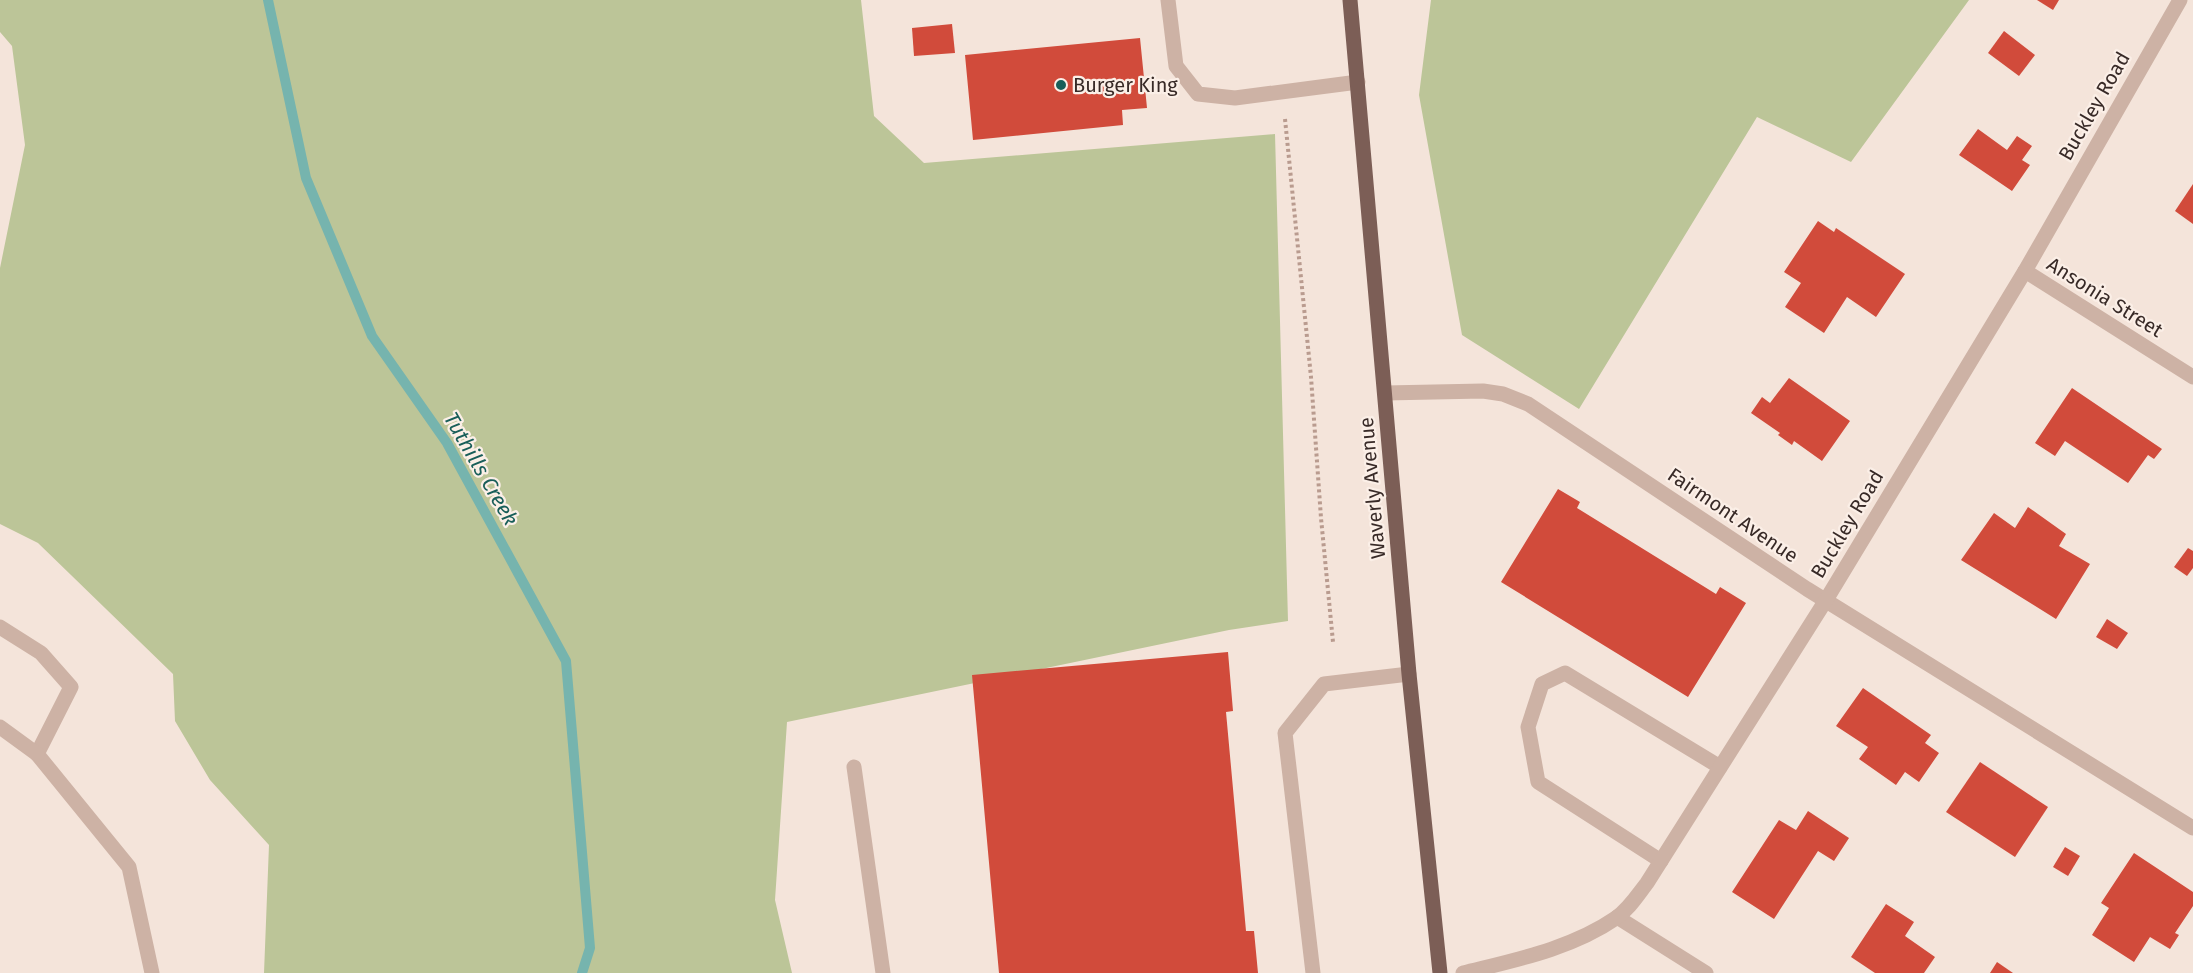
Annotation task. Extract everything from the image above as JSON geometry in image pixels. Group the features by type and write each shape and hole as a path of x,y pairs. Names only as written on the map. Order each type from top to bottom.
{"main road":[{"name":"Waverly Avenue","path":"1350,0 1409,674 1440,973"}],"street":[{"path":"1168,0 1176,66 1198,94 1235,98 1358,82"},
{"name":"Buckley Road","path":"1464,973 1529,957 1568,943 1593,932 1617,917 1631,904 1661,861 1826,600 2025,271 2180,0"},
{"name":"Ansonia Street","path":"2025,271 2193,377"},
{"name":"Fairmont Avenue","path":"1385,393 1483,391 1503,394 1528,404 1826,600 2193,828"},
{"path":"0,627 40,653 71,687 37,754"},
{"path":"1661,861 1538,782 1528,727 1542,684 1565,673 1720,767"},
{"path":"1312,973 1285,733 1324,684 1409,674"},
{"path":"0,727 37,754 129,867 152,973"},
{"path":"854,767 883,973"},
{"path":"1617,917 1706,973"}],"path":[{"path":"1285,119 1311,377 1333,642"}],"green space":[{"path":"0,0 861,0 874,116 924,163 1275,134 1288,621 1229,630 787,722 775,900 792,973 264,973 269,845 210,780 175,721 173,674 38,543 0,524 0,268 25,145 12,46 0,32"},
{"path":"1431,0 1969,0 1851,162 1757,117 1579,409 1462,335 1419,95"}],"building":[{"path":"2037,0 2059,0 2053,10"},
{"path":"952,24 955,53 914,56 912,28"},
{"path":"2004,31 2035,55 2019,76 1988,53"},
{"path":"1140,38 1147,108 1122,110 1123,125 973,140 965,55"},
{"path":"1978,129 2007,150 2017,136 2032,146 2022,160 2030,165 2012,191 1959,155"},
{"path":"2193,184 2193,224 2175,211"},
{"path":"1818,221 1834,232 1836,228 1905,274 1876,317 1847,297 1824,333 1785,307 1801,283 1784,272"},
{"path":"1789,378 1850,421 1822,461 1794,441 1792,445 1778,435 1780,433 1751,413 1762,397 1770,403"},
{"path":"2072,388 2162,449 2154,459 2148,455 2128,483 2065,441 2055,456 2035,443"},
{"path":"1558,489 1580,502 1577,508 1716,594 1720,587 1746,603 1688,697 1501,582"},
{"path":"2028,507 2066,534 2059,546 2090,564 2056,619 1961,560 1994,513 2015,528"},
{"path":"2188,548 2193,551 2193,568 2187,576 2174,567"},
{"path":"2107,619 2128,633 2117,649 2096,637"},
{"path":"1228,652 1233,711 1226,712 1246,931 1254,931 1258,973 999,973 972,675"},
{"path":"1863,688 1931,735 1925,743 1939,753 1919,782 1905,772 1896,785 1859,759 1868,747 1836,726"},
{"path":"1980,762 2048,807 2015,857 1946,812"},
{"path":"1808,811 1849,838 1834,861 1818,851 1774,919 1732,892 1779,820 1796,830"},
{"path":"2065,847 2080,856 2068,876 2053,867"},
{"path":"2134,853 2193,892 2193,906 2175,933 2179,935 2170,949 2150,937 2134,962 2092,935 2109,908 2101,903"},
{"path":"1886,904 1914,922 1905,936 1935,957 1924,973 1875,973 1851,957"},
{"path":"1997,962 2013,973 1990,973"}],"waterway":[{"name":"Tuthills Creek","path":"268,0 306,178 372,336 447,443 566,661 590,948 582,973"}],"place":[{"name":"Burger King","path":"1061,85"}]}
